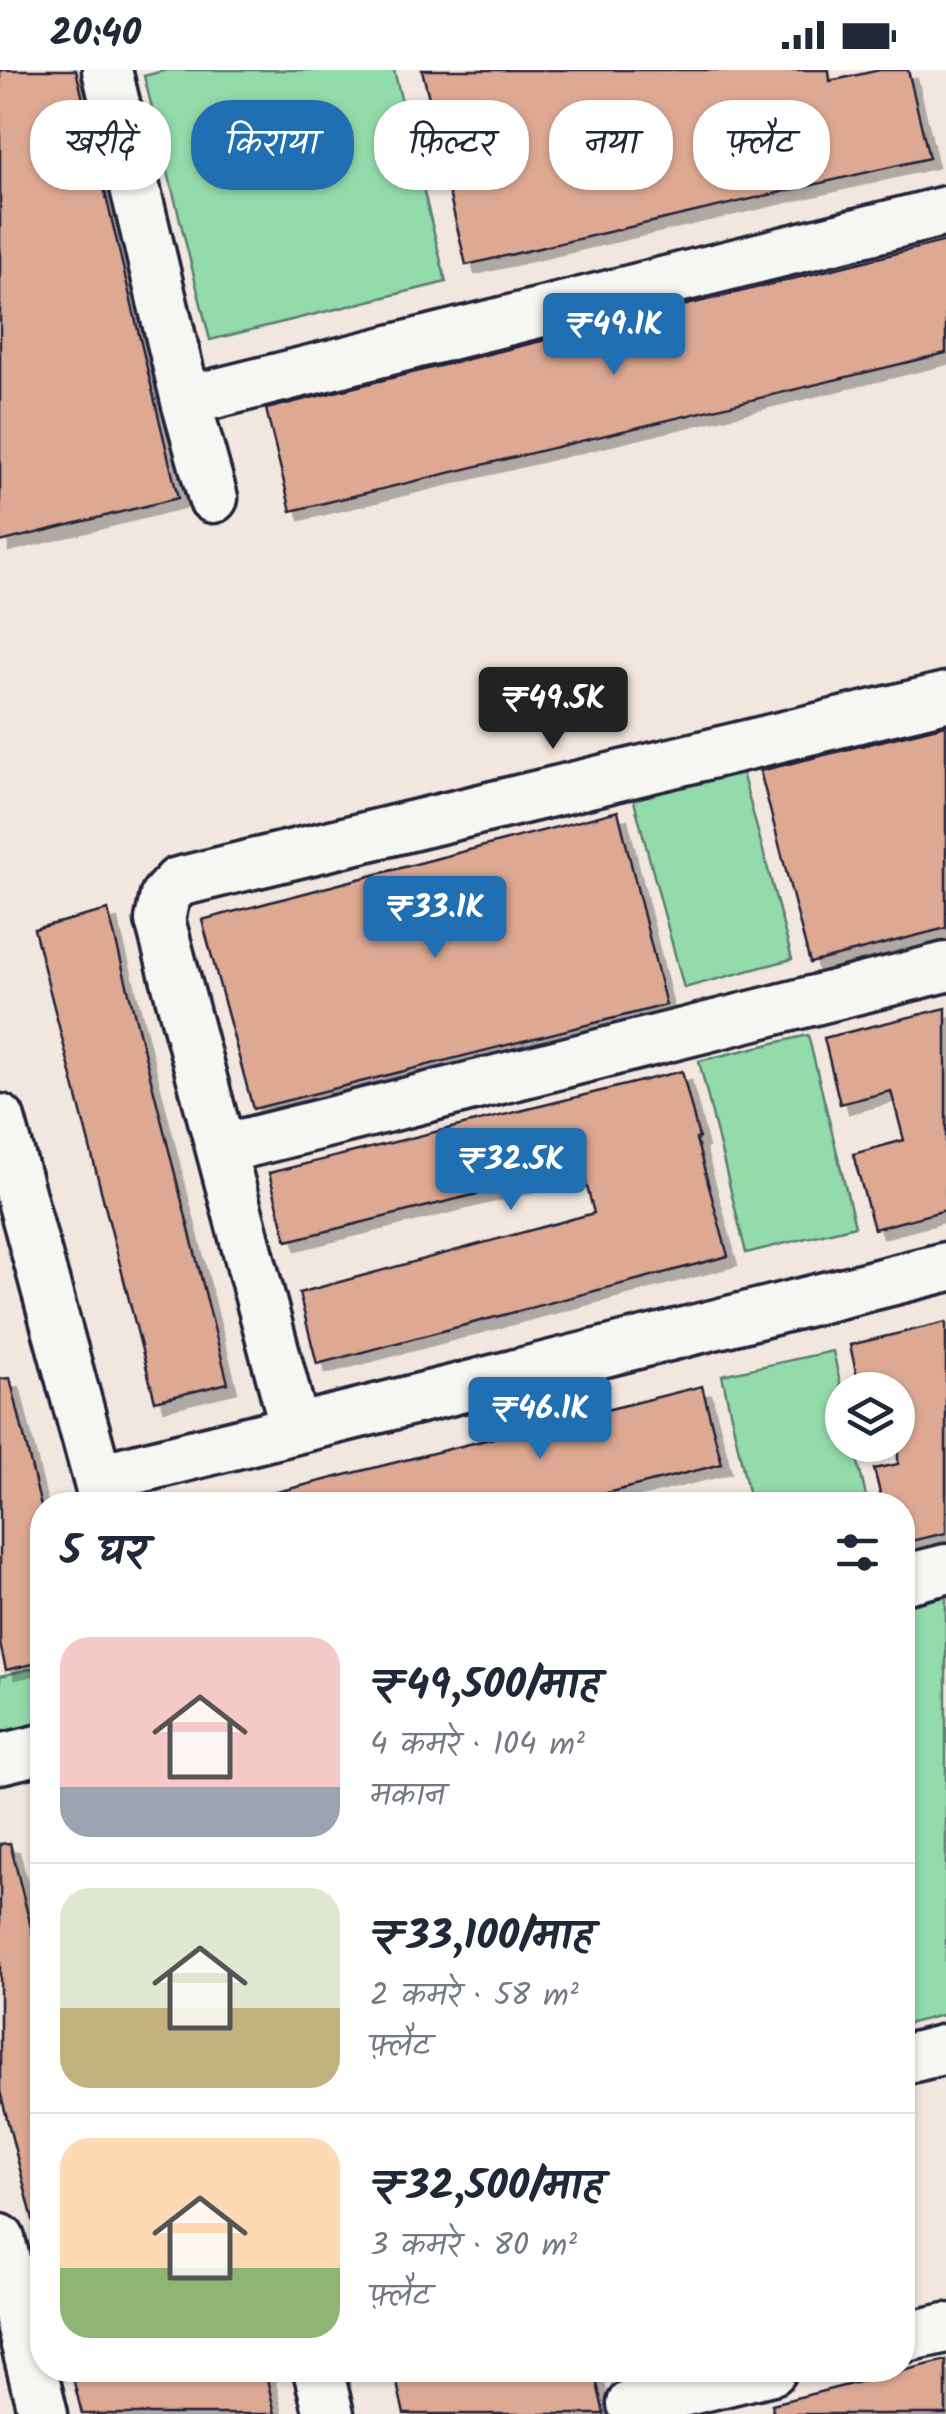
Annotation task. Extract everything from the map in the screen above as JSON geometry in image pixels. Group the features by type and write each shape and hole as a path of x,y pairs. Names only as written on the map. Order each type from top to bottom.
{"street":[{"path":"107,70 213,498"},
{"path":"186,401 946,212"},
{"path":"295,1429 160,920 165,896 178,882 946,698"},
{"path":"222,1149 946,968"},
{"path":"0,1119 102,1492 295,1429 946,1267"},
{"path":"915,1577 946,1569"},
{"path":"0,1759 30,1752"},
{"path":"915,2057 946,2049"},
{"path":"0,2239 6,2286 30,2369"},
{"path":"915,2335 946,2328"},
{"path":"34,2382 43,2414"},
{"path":"321,2382 329,2414"},
{"path":"631,2396 707,2382"}],"green space":[{"path":"167,70 394,70 401,100 374,100 374,190 423,190 446,282 210,340 171,184 171,100 150,100 144,76"},
{"path":"739,761 792,959 684,988 631,790"},
{"path":"808,1035 855,1226 746,1253 699,1061"},
{"path":"833,1351 838,1372 825,1372 825,1462 858,1462 865,1492 748,1492 722,1375"},
{"path":"946,1596 946,2014 915,2022 915,1604"},
{"path":"30,1669 30,1727 0,1733 0,1676"}],"building":[{"path":"0,70 76,70 83,100 30,100 30,190 105,190 178,498 0,542"},
{"path":"422,70 829,70 830,81 880,70 908,70 929,158 830,181 830,100 693,100 693,190 791,190 466,265 448,190 529,190 529,100 430,100"},
{"path":"946,241 946,353 291,511 266,409"},
{"path":"946,725 946,928 810,963 760,771"},
{"path":"618,811 666,1005 253,1109 202,920"},
{"path":"108,910 228,1383 155,1401 34,929"},
{"path":"946,1008 946,1210 874,1229 853,1154 904,1140 891,1091 840,1104 824,1038"},
{"path":"682,1071 728,1256 317,1364 299,1293 594,1213 582,1168 287,1241 269,1173"},
{"path":"946,1322 946,1533 915,1540 915,1492 880,1492 874,1469 915,1462 915,1372 856,1372 850,1345"},
{"path":"10,1378 37,1492 30,1492 30,1665 6,1670 0,1644 0,1379"},
{"path":"702,1386 722,1464 611,1492 277,1492"},
{"path":"10,1843 30,1923 30,2208 0,2091 0,1844"},
{"path":"946,2360 946,2414 773,2414 772,2404 859,2382 915,2382 915,2368"},
{"path":"74,2382 268,2382 275,2414 82,2414"},
{"path":"397,2382 597,2382 604,2414 404,2414"}]}
